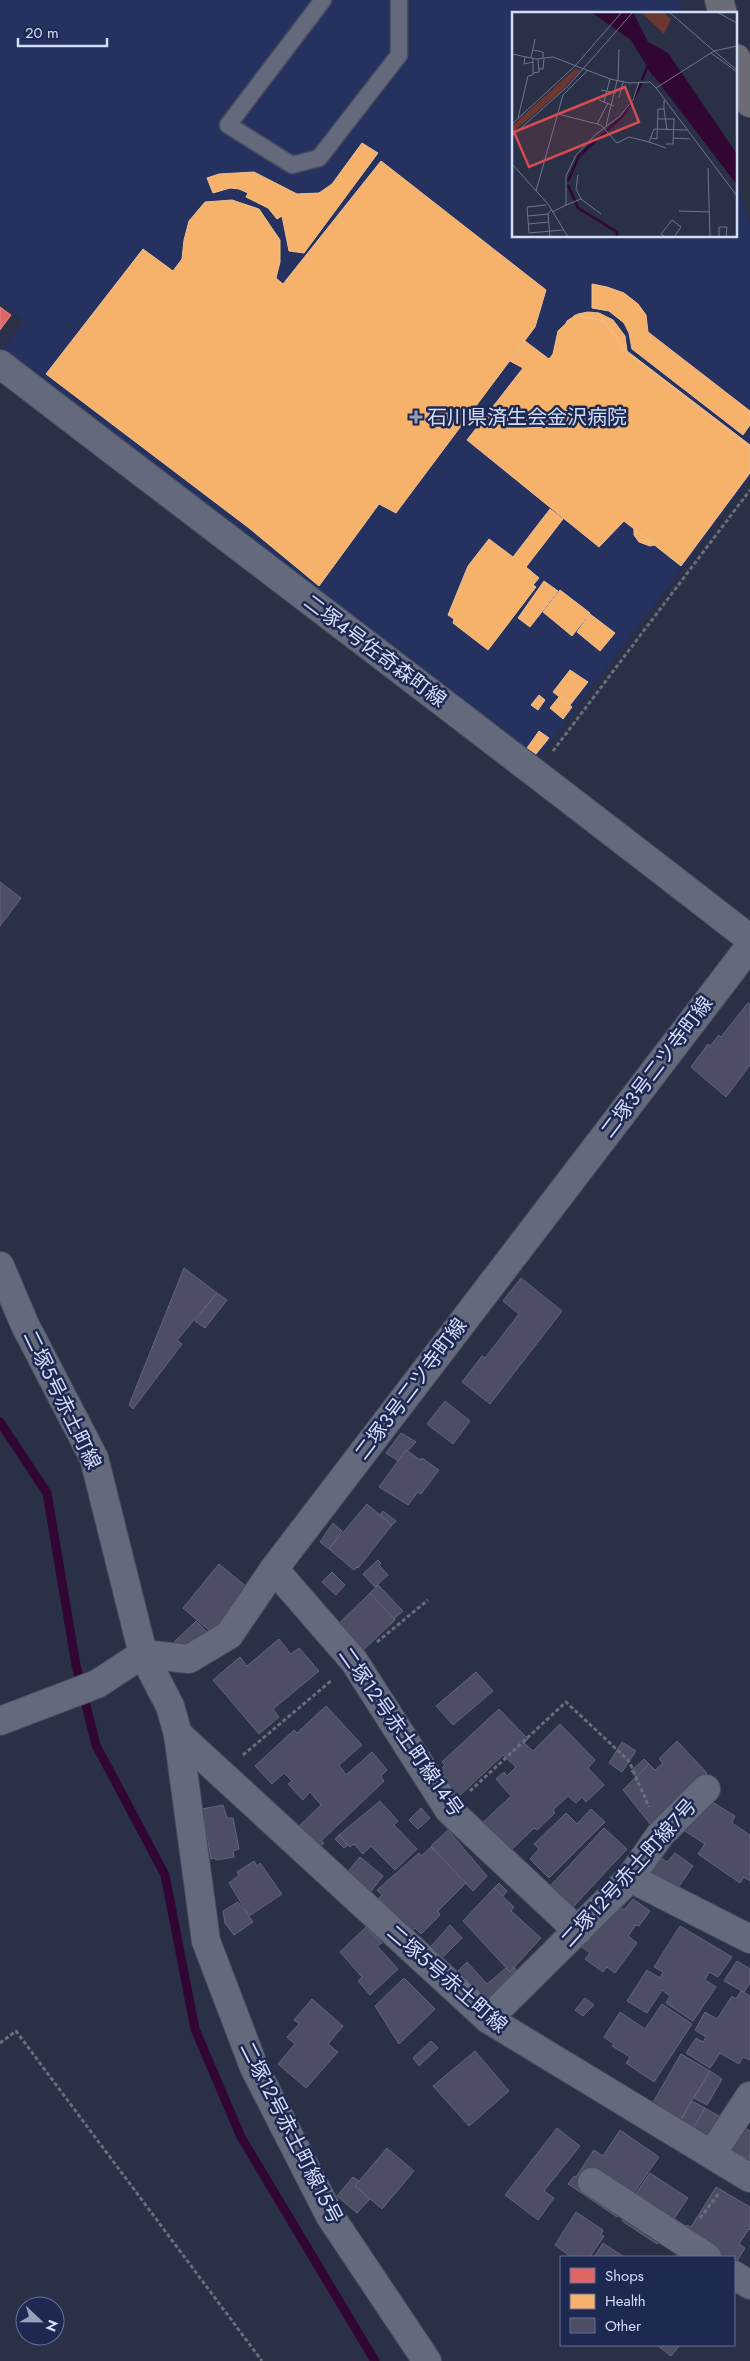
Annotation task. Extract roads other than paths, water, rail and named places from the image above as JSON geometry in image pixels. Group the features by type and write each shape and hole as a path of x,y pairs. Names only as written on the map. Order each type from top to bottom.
{"main road":[{"path":"738,64 750,103"}],"street":[{"name":"二塚4号佐奇森町線","path":"0,364 278,578 536,772 750,938"},
{"name":"二塚3号二ツ寺町線","path":"143,1654 189,1659 228,1635 274,1568 750,946"},
{"name":"二塚5号赤土町線","path":"0,1266 25,1325 94,1458 143,1654"},
{"name":"二塚12号赤土町線14号","path":"274,1568 354,1661 449,1810 578,1931"},
{"path":"0,1722 97,1684 143,1654"},
{"name":"二塚12号赤土町線15号","path":"143,1654 170,1706 178,1734 206,1941 254,2067 330,2216 427,2361"},
{"name":"二塚5号赤土町線","path":"178,1734 488,2020 743,2174"},
{"name":"二塚12号赤土町線7号","path":"488,2020 630,1878 660,1835 706,1789"},
{"path":"630,1878 750,1939"},
{"path":"712,2154 750,2096"},
{"path":"592,2182 705,2256"},
{"path":"735,2276 750,2285"}],"lane":[{"path":"323,0 228,125 292,164 319,158 400,55 400,0"}],"waterway":[{"path":"0,1422 47,1493 76,1665 96,1745 165,1875 195,2029 241,2137 375,2361"}],"place":[{"name":"石川県済生会金沢病院","path":"416,417"}]}
